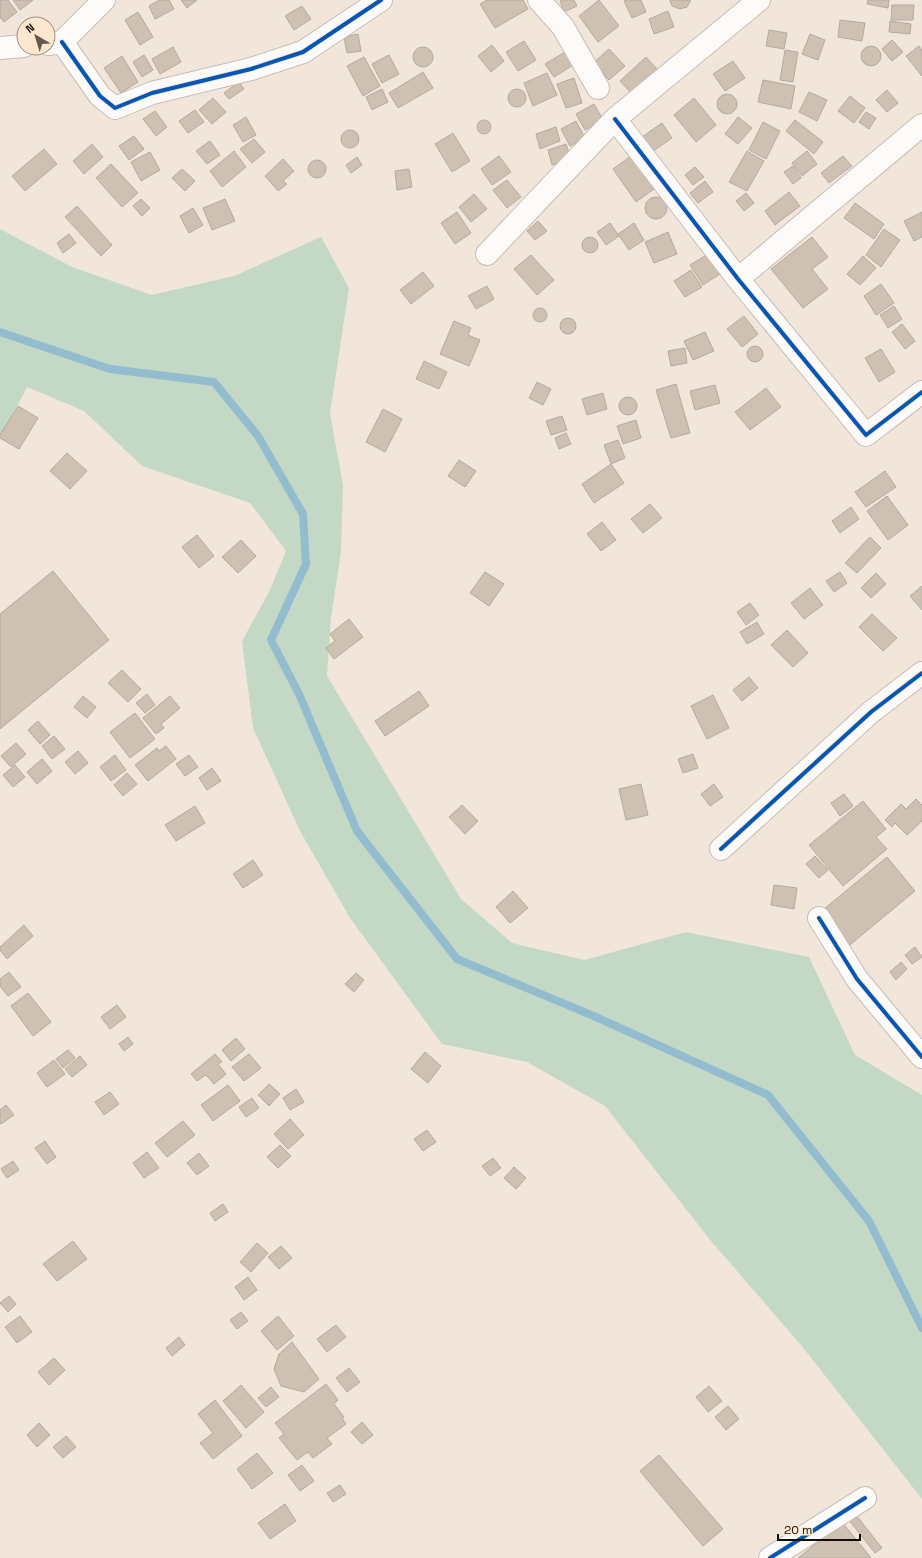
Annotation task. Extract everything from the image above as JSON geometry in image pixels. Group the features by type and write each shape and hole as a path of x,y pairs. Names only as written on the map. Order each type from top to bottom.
{"street":[{"path":"56,42 104,0"},
{"path":"56,44 100,96 115,108 152,93 251,69 303,52 381,0"},
{"path":"539,0 563,27 598,88"},
{"path":"487,254 615,119 759,0"},
{"path":"0,48 16,47"},
{"path":"615,119 738,279 866,435 922,392"},
{"path":"738,279 922,125"},
{"path":"721,849 871,712 922,673"},
{"path":"819,918 857,979 922,1057"},
{"path":"770,1558 865,1498"}],"green space":[{"path":"0,229 72,267 152,295 234,276 321,237 349,288 330,413 343,485 341,552 331,618 327,676 461,899 512,943 584,960 686,932 809,957 855,1055 922,1095 922,1499 801,1345 711,1241 605,1106 527,1062 442,1044 350,918 300,831 253,728 242,641 270,590 286,551 250,503 142,466 84,411 27,387 0,439"}],"building":[{"path":"0,0 8,0 17,12 4,22 0,17"},
{"path":"13,0 33,0 20,10"},
{"path":"159,0 169,0 174,9 155,19 149,6"},
{"path":"181,0 197,0 187,8"},
{"path":"487,0 523,0 528,9 495,28 480,4"},
{"path":"574,0 577,6 564,12 560,1"},
{"path":"599,0 619,26 598,42 579,16"},
{"path":"641,0 646,12 632,18 624,1"},
{"path":"670,0 691,0 687,7 680,9 672,6"},
{"path":"868,0 889,0 888,8 867,4"},
{"path":"892,5 914,5 913,20 891,20"},
{"path":"302,6 311,19 294,30 285,16"},
{"path":"668,11 674,27 654,34 649,19"},
{"path":"138,12 153,37 140,45 125,20"},
{"path":"840,20 865,23 862,41 838,37"},
{"path":"890,21 911,24 910,34 889,32"},
{"path":"769,30 787,33 784,49 766,46"},
{"path":"358,34 361,51 347,53 344,37"},
{"path":"810,34 825,40 818,60 802,54"},
{"path":"892,40 903,52 892,61 882,49"},
{"path":"524,41 536,60 518,71 506,52"},
{"path":"492,45 504,61 491,72 478,56"},
{"path":"871,46 878,49 881,56 878,63 871,66 864,63 861,56 864,49"},
{"path":"919,46 922,50 922,76 906,56"},
{"path":"173,47 181,62 160,74 152,59"},
{"path":"423,47 430,50 433,57 430,64 423,67 416,64 413,57 416,50"},
{"path":"609,49 625,66 609,80 593,63"},
{"path":"785,50 798,52 793,82 780,80"},
{"path":"565,52 573,65 554,77 545,64"},
{"path":"144,55 153,70 142,77 133,62"},
{"path":"389,55 399,74 382,83 372,64"},
{"path":"122,56 138,82 121,93 104,68"},
{"path":"364,57 380,86 363,96 347,66"},
{"path":"646,57 657,69 631,93 620,81"},
{"path":"733,61 745,78 725,91 713,74"},
{"path":"423,72 433,88 398,108 389,93"},
{"path":"547,73 557,95 533,106 524,83"},
{"path":"574,78 582,103 566,108 557,84"},
{"path":"763,80 795,86 791,109 758,102"},
{"path":"239,82 244,89 229,99 224,93"},
{"path":"382,89 388,102 372,110 366,97"},
{"path":"517,89 523,92 526,98 523,104 517,107 511,104 508,98 511,92"},
{"path":"887,90 898,103 887,112 876,100"},
{"path":"809,92 827,100 817,121 799,112"},
{"path":"727,94 734,97 737,104 734,111 727,114 720,111 717,104 720,97"},
{"path":"850,96 865,108 854,123 838,111"},
{"path":"213,98 226,112 212,124 199,110"},
{"path":"694,98 716,125 696,142 674,115"},
{"path":"594,104 603,120 585,130 576,114"},
{"path":"195,110 204,122 188,133 179,121"},
{"path":"155,111 167,127 156,136 143,119"},
{"path":"866,112 876,118 869,129 859,122"},
{"path":"246,117 256,135 243,142 233,125"},
{"path":"738,117 752,128 738,144 725,134"},
{"path":"481,120 487,120 491,124 491,130 487,134 481,134 477,130 477,124"},
{"path":"795,120 823,142 814,154 786,131"},
{"path":"576,121 585,138 570,146 561,129"},
{"path":"763,122 780,131 766,159 749,150"},
{"path":"662,123 672,138 652,152 642,137"},
{"path":"556,127 560,141 540,149 536,134"},
{"path":"350,130 356,133 359,139 356,145 350,148 344,145 341,139 344,133"},
{"path":"453,133 470,161 452,172 435,144"},
{"path":"134,136 144,149 129,160 119,146"},
{"path":"254,139 265,152 252,163 240,149"},
{"path":"210,141 220,155 207,164 196,151"},
{"path":"92,144 103,157 84,174 73,161"},
{"path":"566,144 571,159 552,165 548,150"},
{"path":"44,149 57,164 25,191 12,176"},
{"path":"234,151 246,167 222,187 210,171"},
{"path":"747,151 764,161 747,191 729,182"},
{"path":"807,151 817,164 802,176 792,163"},
{"path":"150,152 160,170 141,181 131,162"},
{"path":"499,156 511,172 492,185 481,169"},
{"path":"631,156 654,189 636,202 613,169"},
{"path":"843,156 852,166 829,183 821,173"},
{"path":"357,157 362,165 351,173 346,165"},
{"path":"283,159 294,171 283,181 287,184 278,191 265,176"},
{"path":"317,160 323,163 326,169 323,175 317,178 311,175 308,169 311,163"},
{"path":"111,164 138,193 122,207 96,178"},
{"path":"793,166 801,178 793,184 784,172"},
{"path":"695,167 704,177 693,185 685,175"},
{"path":"182,169 195,181 185,191 172,178"},
{"path":"409,169 412,187 397,190 395,171"},
{"path":"507,180 521,197 507,208 493,190"},
{"path":"705,181 713,192 698,203 690,193"},
{"path":"789,192 800,206 775,225 765,211"},
{"path":"746,193 754,203 744,211 736,201"},
{"path":"474,194 487,209 471,222 459,207"},
{"path":"656,197 664,200 667,208 664,216 656,219 648,216 645,208 648,200"},
{"path":"141,199 150,208 142,216 133,206"},
{"path":"225,199 235,221 212,230 203,208"},
{"path":"855,203 884,224 874,239 844,218"},
{"path":"77,206 112,245 101,256 65,217"},
{"path":"193,208 203,225 189,233 180,216"},
{"path":"457,212 471,233 455,244 441,223"},
{"path":"922,212 922,237 914,241 904,221"},
{"path":"538,221 547,231 535,240 527,231"},
{"path":"610,223 619,236 606,245 597,232"},
{"path":"634,223 644,240 629,250 618,234"},
{"path":"884,229 900,240 881,267 866,255"},
{"path":"668,232 677,254 654,263 645,242"},
{"path":"69,234 76,243 63,253 57,243"},
{"path":"587,237 593,237 598,242 596,251 593,253 587,253 582,248 582,242"},
{"path":"812,237 828,257 812,269 828,289 803,308 771,269"},
{"path":"708,254 720,274 703,285 690,265"},
{"path":"531,255 554,280 537,295 514,269"},
{"path":"863,256 876,268 860,285 847,274"},
{"path":"691,270 702,287 685,297 674,281"},
{"path":"423,272 434,286 411,304 400,290"},
{"path":"881,284 894,303 876,315 864,296"},
{"path":"487,286 494,299 476,309 468,296"},
{"path":"894,306 902,319 888,328 880,315"},
{"path":"537,308 543,308 547,312 547,318 543,322 537,322 533,318 533,312"},
{"path":"744,316 758,334 742,347 727,329"},
{"path":"565,318 571,318 576,323 574,332 571,334 565,334 560,329 560,323"},
{"path":"454,321 471,328 468,335 480,340 469,366 440,354"},
{"path":"902,324 915,341 905,349 892,332"},
{"path":"705,332 714,351 693,360 684,341"},
{"path":"752,346 758,346 763,351 761,360 758,362 752,362 747,357 747,351"},
{"path":"685,348 687,363 671,366 668,351"},
{"path":"881,349 895,372 879,382 865,358"},
{"path":"424,361 447,372 439,389 416,379"},
{"path":"537,382 551,389 543,405 529,398"},
{"path":"676,384 690,433 671,438 656,390"},
{"path":"715,385 720,403 695,410 690,391"},
{"path":"766,388 781,407 750,430 735,412"},
{"path":"603,393 607,409 587,415 582,399"},
{"path":"628,397 634,400 637,406 634,412 628,415 622,412 619,406 622,400"},
{"path":"18,406 38,418 19,449 0,438 0,435"},
{"path":"383,409 402,419 385,452 366,442"},
{"path":"562,416 567,430 551,435 546,421"},
{"path":"636,420 641,438 623,444 617,426"},
{"path":"566,433 571,444 559,449 555,438"},
{"path":"618,440 625,458 611,464 604,445"},
{"path":"67,453 87,471 70,489 50,471"},
{"path":"459,460 476,471 465,487 448,476"},
{"path":"611,464 624,483 594,503 582,484"},
{"path":"885,471 896,487 866,507 855,492"},
{"path":"887,496 908,525 888,540 867,511"},
{"path":"650,504 662,518 643,533 631,519"},
{"path":"851,507 859,519 840,533 832,521"},
{"path":"602,522 616,540 601,551 587,534"},
{"path":"197,535 214,556 199,568 182,547"},
{"path":"870,537 881,548 857,573 845,563"},
{"path":"241,540 256,556 238,573 222,557"},
{"path":"53,571 109,640 0,729 0,614"},
{"path":"485,572 504,584 489,606 470,593"},
{"path":"840,572 847,583 834,592 826,581"},
{"path":"876,573 886,584 871,598 861,588"},
{"path":"922,586 922,610 910,596"},
{"path":"810,588 823,605 804,619 791,603"},
{"path":"750,603 759,615 746,625 737,612"},
{"path":"872,614 897,638 883,651 859,627"},
{"path":"349,619 363,637 334,659 326,648 335,641 330,634"},
{"path":"757,622 764,634 747,644 740,632"},
{"path":"787,630 808,653 793,667 771,645"},
{"path":"122,670 141,689 128,702 108,683"},
{"path":"749,677 758,688 742,701 733,690"},
{"path":"419,691 429,706 385,736 375,721"},
{"path":"147,694 155,705 145,713 136,703"},
{"path":"713,695 729,728 707,739 691,706"},
{"path":"83,696 96,707 87,718 74,707"},
{"path":"170,696 180,708 161,724 164,728 156,734 143,718"},
{"path":"135,713 155,739 130,758 110,732"},
{"path":"38,721 50,735 40,744 28,730"},
{"path":"54,736 65,749 52,759 42,746"},
{"path":"16,743 26,754 11,767 1,756"},
{"path":"166,746 176,759 148,781 135,765 157,748 159,751"},
{"path":"78,751 88,763 75,774 65,762"},
{"path":"693,754 698,768 683,773 678,759"},
{"path":"115,755 126,770 111,781 100,767"},
{"path":"189,755 198,767 185,776 176,764"},
{"path":"42,759 52,771 37,784 27,772"},
{"path":"15,765 25,777 13,787 3,775"},
{"path":"212,768 221,781 207,790 199,778"},
{"path":"127,773 137,784 123,796 114,785"},
{"path":"641,784 648,815 626,820 619,789"},
{"path":"714,784 723,797 710,806 701,794"},
{"path":"844,794 853,806 840,816 831,803"},
{"path":"916,799 922,805 922,821 907,835 895,823 892,827 885,820 901,804 906,809"},
{"path":"863,801 886,829 876,837 887,849 843,886 809,845"},
{"path":"462,805 478,821 465,834 449,817"},
{"path":"195,806 205,823 176,841 165,825"},
{"path":"815,856 828,870 819,878 806,864"},
{"path":"887,857 915,891 846,948 818,914"},
{"path":"253,860 263,875 243,888 233,874"},
{"path":"774,885 797,888 794,909 771,905"},
{"path":"513,891 528,908 510,923 496,907"},
{"path":"24,925 33,936 7,959 0,950 0,947"},
{"path":"915,947 922,957 912,964 905,955"},
{"path":"901,962 907,969 896,980 890,972"},
{"path":"9,972 21,987 8,996 0,986 0,979"},
{"path":"356,973 364,980 354,992 345,984"},
{"path":"28,993 51,1022 33,1036 11,1006"},
{"path":"117,1005 126,1017 110,1029 101,1017"},
{"path":"128,1037 133,1044 124,1051 119,1044"},
{"path":"236,1038 245,1049 231,1061 222,1050"},
{"path":"68,1050 75,1058 63,1068 56,1059"},
{"path":"425,1052 441,1066 428,1083 411,1069"},
{"path":"215,1054 222,1062 218,1064 226,1074 214,1084 206,1075 197,1081 191,1074"},
{"path":"249,1054 261,1068 244,1081 232,1067"},
{"path":"80,1056 87,1065 72,1077 65,1069"},
{"path":"54,1060 65,1074 47,1087 37,1073"},
{"path":"269,1084 280,1094 269,1106 258,1095"},
{"path":"228,1085 240,1101 213,1121 201,1105"},
{"path":"296,1089 304,1102 290,1110 283,1098"},
{"path":"110,1092 119,1104 104,1115 95,1102"},
{"path":"252,1098 259,1108 246,1117 239,1107"},
{"path":"6,1105 14,1115 1,1124 0,1110"},
{"path":"290,1119 304,1135 288,1149 274,1134"},
{"path":"183,1121 195,1135 167,1157 155,1143"},
{"path":"427,1130 436,1142 423,1151 414,1139"},
{"path":"45,1141 56,1157 47,1164 35,1148"},
{"path":"280,1145 291,1156 278,1168 267,1157"},
{"path":"147,1152 159,1168 144,1178 133,1163"},
{"path":"199,1153 209,1166 197,1175 187,1163"},
{"path":"493,1158 501,1168 490,1176 482,1166"},
{"path":"13,1161 19,1170 7,1178 1,1169"},
{"path":"514,1167 526,1178 516,1189 504,1178"},
{"path":"223,1204 228,1212 215,1221 210,1213"},
{"path":"73,1241 87,1259 57,1281 43,1264"},
{"path":"257,1243 268,1253 251,1272 240,1262"},
{"path":"281,1246 292,1258 279,1269 268,1257"},
{"path":"248,1277 257,1290 244,1300 235,1287"},
{"path":"9,1296 16,1304 8,1312 0,1303"},
{"path":"241,1312 248,1321 237,1329 230,1320"},
{"path":"20,1316 32,1332 17,1343 5,1327"},
{"path":"278,1316 294,1336 277,1350 261,1331"},
{"path":"336,1325 346,1337 327,1352 317,1339"},
{"path":"179,1337 185,1345 172,1356 166,1348"},
{"path":"292,1342 319,1379 304,1392 281,1386 274,1369 279,1354"},
{"path":"54,1358 65,1370 49,1385 38,1372"},
{"path":"349,1368 360,1382 347,1392 336,1378"},
{"path":"326,1384 338,1400 334,1404 344,1417 342,1418 346,1424 327,1438 332,1444 313,1458 308,1452 297,1460 279,1438 284,1434 275,1423"},
{"path":"241,1385 264,1412 246,1428 223,1401"},
{"path":"709,1386 722,1401 708,1412 696,1397"},
{"path":"271,1387 279,1397 266,1407 258,1398"},
{"path":"215,1400 242,1436 213,1459 200,1443 213,1433 198,1414"},
{"path":"728,1406 739,1419 726,1430 715,1417"},
{"path":"362,1422 373,1435 362,1444 351,1432"},
{"path":"39,1423 50,1435 37,1447 27,1435"},
{"path":"66,1436 76,1447 63,1458 53,1447"},
{"path":"257,1453 273,1473 252,1489 237,1469"},
{"path":"659,1455 723,1529 703,1546 640,1471"},
{"path":"302,1465 314,1481 300,1491 288,1475"},
{"path":"340,1485 346,1494 333,1502 327,1493"},
{"path":"285,1504 296,1521 270,1539 258,1523"},
{"path":"852,1510 882,1548 875,1553 845,1515"},
{"path":"842,1522 871,1558 798,1558"}],"waterway":[{"path":"0,332 110,369 214,382 258,436 303,514 306,564 271,640 299,694 357,831 457,959 596,1017 768,1095 869,1221 922,1328"}],"cycle path":[{"path":"62,42 100,96 115,108 152,93 251,69 303,52 381,0"},
{"path":"615,119 738,279 866,435 922,392"},
{"path":"721,849 871,712 922,673"},
{"path":"819,918 857,979 922,1057"},
{"path":"770,1558 865,1498"}]}
